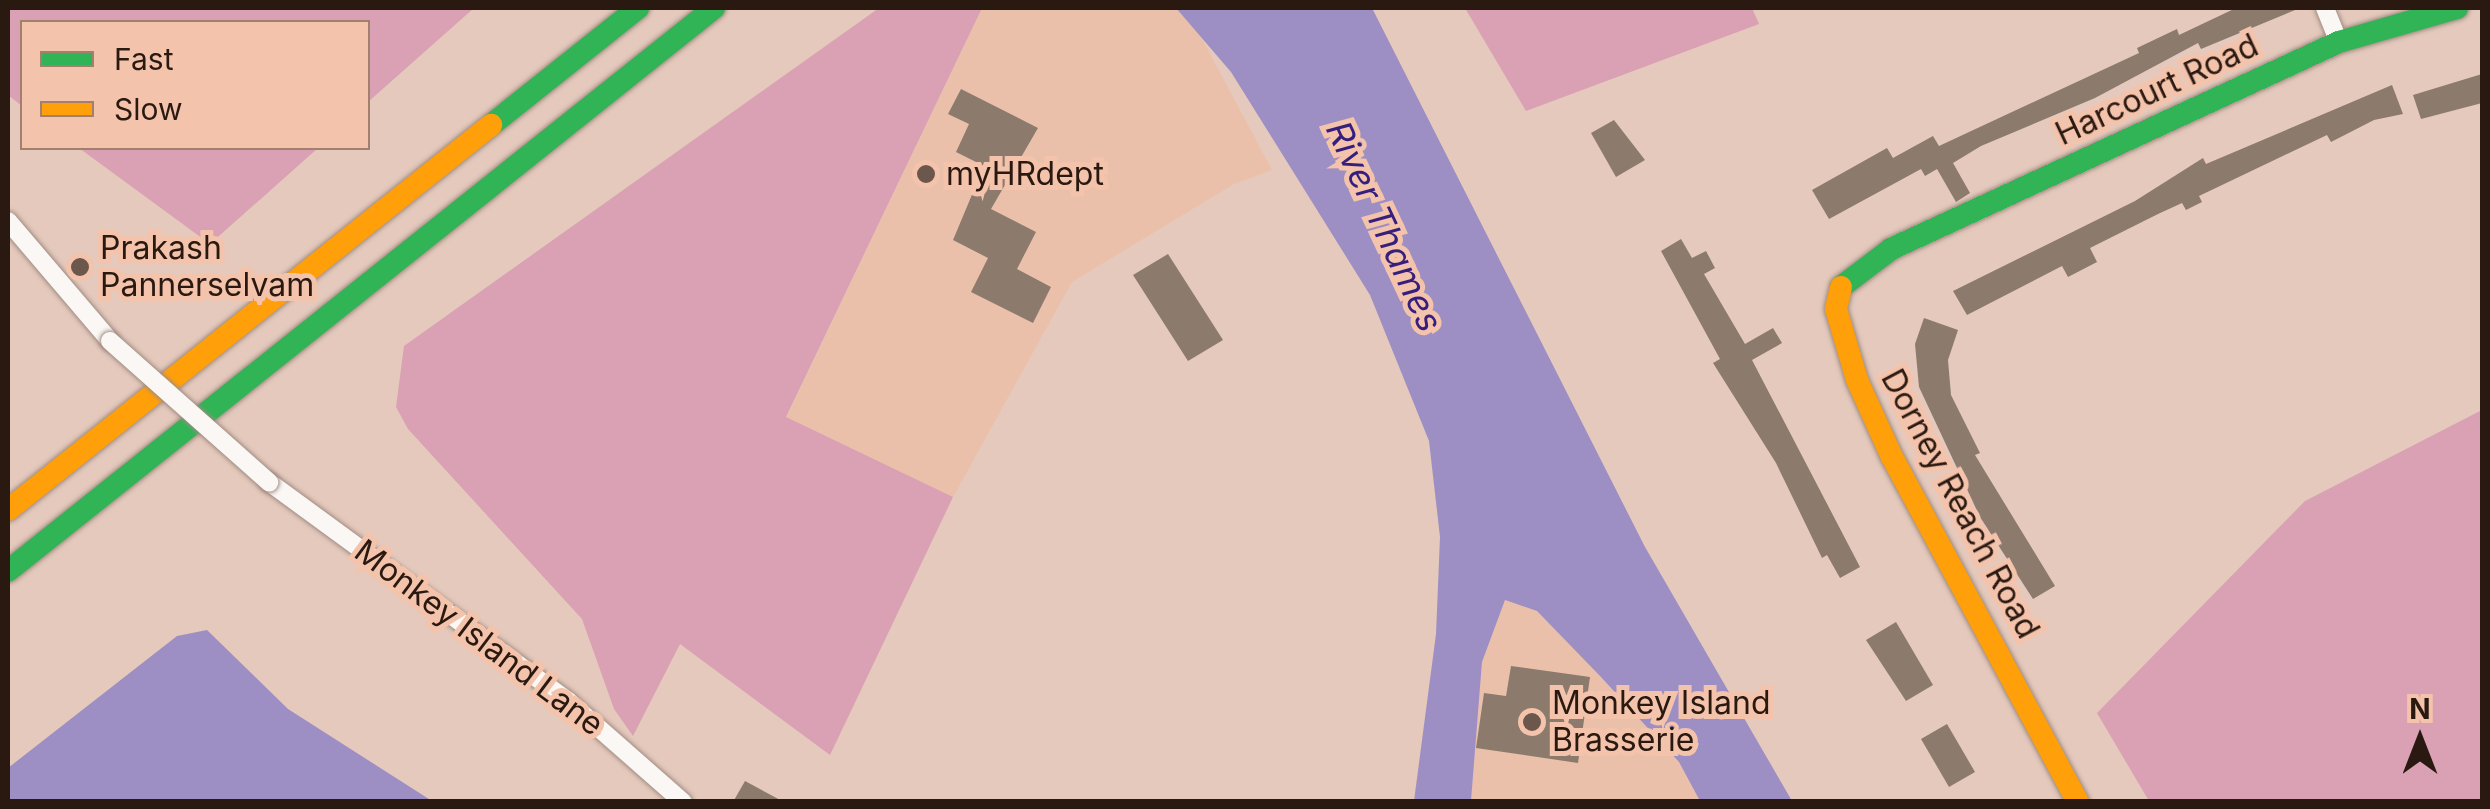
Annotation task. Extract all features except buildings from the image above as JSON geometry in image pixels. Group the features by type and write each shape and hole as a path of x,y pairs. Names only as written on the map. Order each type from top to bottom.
{"main road":[{"path":"8,510 638,8"},
{"path":"8,571 714,8"},
{"name":"Harcourt Road","path":"1891,248 2340,42 2457,8"},
{"name":"Dorney Reach Road","path":"1891,248 1843,280 1836,309 1843,344 1892,457 2078,802"}],"street":[{"path":"2326,8 2340,42"},
{"name":"Monkey Island Lane","path":"8,221 110,341 269,482 568,702 683,802"}],"shaded area":[{"path":"8,8 474,8 370,100 370,20 20,20 20,104 8,95"},
{"path":"879,8 982,8 786,417 953,497 830,755 680,644 633,736 614,709 582,619 408,429 396,407 404,346"},
{"path":"982,8 1178,8 1201,37 1272,170 1234,184 1072,282 953,497 786,418"},
{"path":"1465,8 1752,8 1759,24 1526,111"},
{"path":"82,150 316,150 210,244"},
{"path":"2482,410 2482,801 2149,801 2097,713 2305,501"},
{"path":"1504,600 1537,611 1679,762 1700,801 1471,802 1482,662"}],"water":[{"name":"River Thames","path":"1176,8 1372,8 1645,547 1792,801 1700,801 1679,762 1537,611 1505,600 1482,662 1471,801 1414,801 1436,634 1440,537 1429,441 1370,295 1231,72"},
{"path":"207,630 288,709 432,801 8,801 8,768 177,636"}],"traffic: fast":[{"path":"491,125 638,8"},
{"path":"8,571 714,8"},
{"path":"1841,287 1891,249 2339,42 2457,8"}],"traffic: slow":[{"path":"8,510 491,125"},
{"path":"1841,287 1836,309 1857,380 1892,457 2078,802"}],"place":[{"name":"myHRdept","path":"926,174"},
{"name":"Prakash Pannerselvam","path":"80,267"},
{"name":"Monkey Island Brasserie","path":"1532,722"}]}
